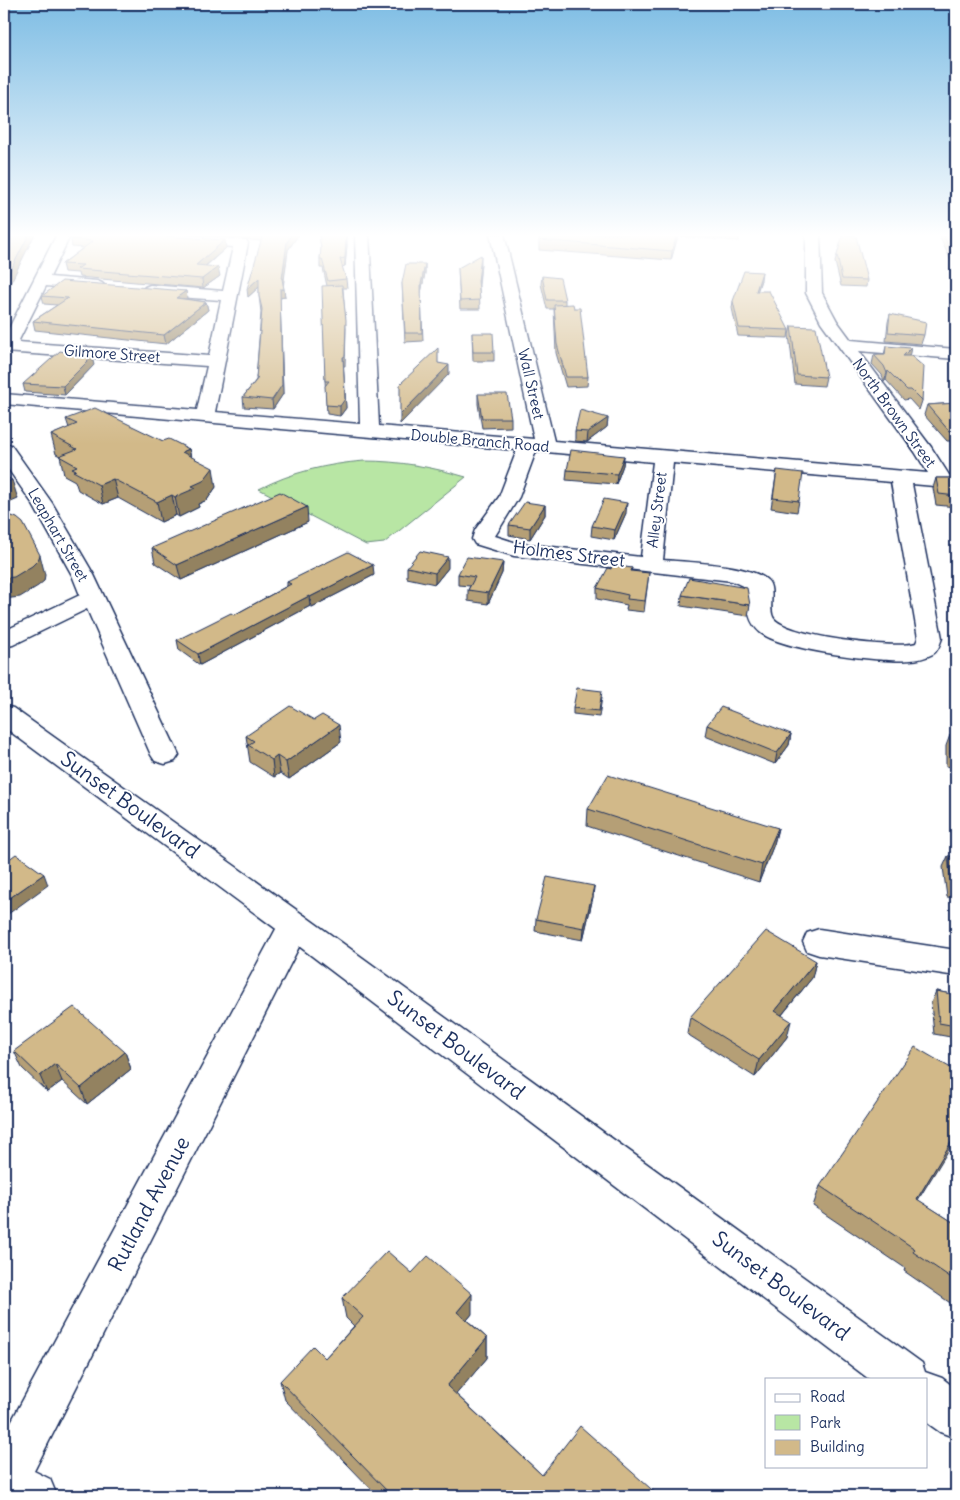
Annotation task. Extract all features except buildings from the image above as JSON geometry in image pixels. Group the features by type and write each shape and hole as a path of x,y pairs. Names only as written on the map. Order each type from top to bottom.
{"street":[{"path":"6,346 27,304"},
{"path":"205,417 228,304"},
{"path":"365,304 370,432"},
{"name":"Wall Street","path":"513,304 537,445"},
{"name":"North Brown Street","path":"820,304 829,322 924,451 949,481"},
{"path":"846,345 956,354"},
{"name":"Gilmore Street","path":"6,346 216,362"},
{"name":"Double Branch Road","path":"4,399 949,481"},
{"name":"Holmes Street","path":"537,445 509,497 486,530 483,539 514,549 737,575 758,584"},
{"name":"Leaphart Street","path":"4,449 42,503 94,597 165,755"},
{"name":"Alley Street","path":"651,565 664,456"},
{"name":"North Brown Street","path":"758,584 761,618 770,628 785,636 816,643 887,653 912,653 926,648 930,638 900,476"},
{"name":"Leaphart Street","path":"4,640 94,597"},
{"name":"Sunset Boulevard","path":"4,714 294,925 905,1378"},
{"name":"Rutland Avenue","path":"14,1487 294,925"},
{"path":"819,942 956,963"},
{"path":"928,1395 956,1416"}],"green space":[{"path":"364,461 416,465 466,477 384,543 366,545 259,489 284,478 310,470"}]}
